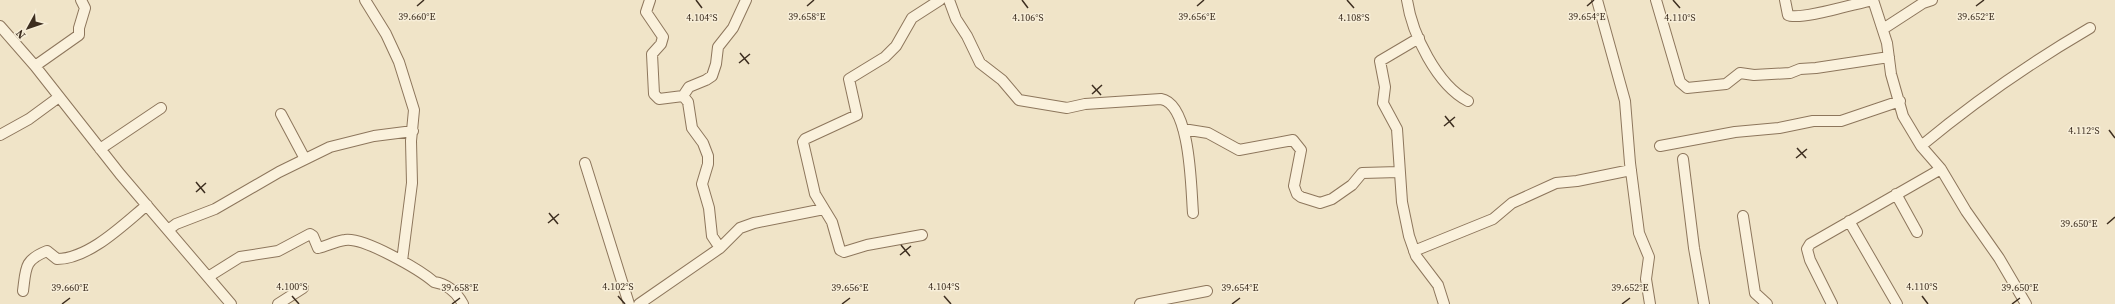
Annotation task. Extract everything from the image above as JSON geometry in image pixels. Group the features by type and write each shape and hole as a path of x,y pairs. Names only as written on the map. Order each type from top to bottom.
{"street":[{"path":"365,0 386,34 402,69 414,110 412,183 402,261"},
{"path":"650,0 646,12 663,37 661,44 652,54 654,94 659,99 683,96"},
{"path":"683,96 686,90 691,86 712,76 716,64 718,47 733,28 746,0"},
{"path":"922,235 867,245 844,252 838,246 834,229 815,194 804,140 857,115 857,110 848,83 849,78 885,58 896,46 912,18 940,0"},
{"path":"949,0 956,19 967,36 980,63 1002,80 1019,100 1067,108 1085,104 1163,99 1173,108 1183,129 1189,153 1193,213"},
{"path":"1406,0 1419,38 1436,71 1456,95 1468,101"},
{"path":"1597,0 1625,100 1631,170 1639,233 1649,257 1646,279 1650,304"},
{"path":"1656,0 1680,82 1684,87 1722,85 1740,73 1754,75 1790,73 1800,69 1816,68 1889,56"},
{"path":"1785,0 1788,15 1794,17 1824,12 1873,0 1883,29 1891,74 1900,101 1903,116 1920,146 1940,170 2022,303"},
{"path":"1883,29 1923,3 1932,0"},
{"path":"35,66 79,35 85,8 84,1"},
{"path":"0,26 35,66 100,149 231,304"},
{"path":"1920,146 1999,85 2048,52 2090,28"},
{"path":"1419,38 1381,60 1379,63 1385,87 1382,103 1397,129 1399,172 1404,218 1414,251 1438,285 1444,304"},
{"path":"683,96 689,106 692,128 703,143 708,156 708,164 702,184 710,208 711,232 720,248"},
{"path":"0,135 29,120 60,97"},
{"path":"1660,146 1735,132 1779,128 1813,121 1841,121 1900,101"},
{"path":"100,149 161,108"},
{"path":"281,114 305,159"},
{"path":"1183,129 1208,133 1239,150 1293,140 1301,150 1294,184 1295,191 1301,197 1319,203 1332,199 1349,188 1362,173 1399,172"},
{"path":"168,230 176,224 215,208 330,146 354,140 413,131"},
{"path":"1683,159 1694,248 1704,304"},
{"path":"586,163 628,304"},
{"path":"1414,251 1494,220 1512,203 1556,183 1577,181 1631,170"},
{"path":"1832,304 1810,260 1807,249 1810,244 1940,170"},
{"path":"1896,194 1917,232"},
{"path":"23,291 27,267 32,257 47,251 57,259 76,255 114,233 147,205"},
{"path":"639,304 720,248 740,228 824,209"},
{"path":"1743,216 1755,293 1767,304"},
{"path":"1849,221 1897,304"},
{"path":"208,277 240,258 278,250 310,234 313,236 318,248 348,240 370,245 402,261 434,282 440,283 455,292 463,304"},
{"path":"278,304 302,288"},
{"path":"1140,304 1207,291"}]}
